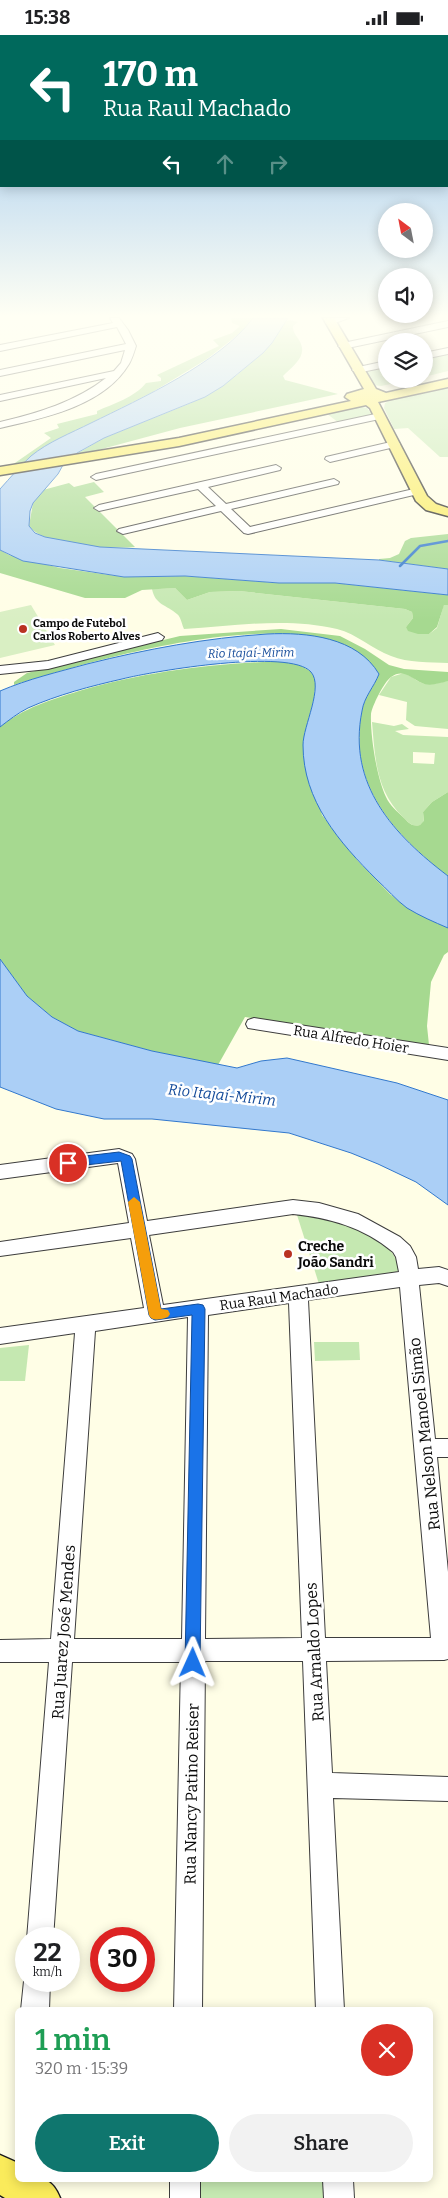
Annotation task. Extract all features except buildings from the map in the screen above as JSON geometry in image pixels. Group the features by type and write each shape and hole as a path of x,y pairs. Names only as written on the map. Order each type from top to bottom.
{"main road":[{"path":"0,471 178,442 279,419"},
{"path":"382,419 421,498 437,510 448,512"}],"street":[{"path":"0,425 22,419"},
{"path":"96,477 248,445 316,419"},
{"path":"99,507 276,468 248,445"},
{"path":"330,459 395,445"},
{"path":"123,531 334,482"},
{"path":"200,485 248,531 418,491"},
{"path":"0,670 48,665 158,637"},
{"name":"Rua Alfredo Hoier","path":"254,1024 448,1054"},
{"path":"0,1172 119,1156 126,1159 155,1315"},
{"name":"Rua Nelson Manoel Simão","path":"0,1249 293,1207 332,1211 363,1223 399,1246 406,1255 409,1278 444,1649 314,1650"},
{"name":"Rua Raul Machado","path":"0,1336 409,1278 443,1277"},
{"name":"Rua Arnaldo Lopes","path":"298,1294 330,2007"},
{"name":"Rua Nancy Patino Reiser","path":"188,2007 198,1309"},
{"name":"Rua Juarez José Mendes","path":"41,1927 86,1325"},
{"path":"425,1447 448,1448"},
{"path":"0,1651 314,1650"},
{"path":"320,1785 448,1789"},
{"path":"35,2007 36,1992"},
{"path":"185,2182 185,2198"},
{"path":"338,2182 339,2198"}],"green space":[{"path":"77,419 100,419 64,437 32,456 24,463 12,465 51,438 44,433 59,428 57,424"},
{"path":"151,419 222,419 180,428 87,453 78,453 104,438"},
{"path":"334,419 359,419 339,423"},
{"path":"389,419 448,419 448,457 440,457 408,428 394,429"},
{"path":"94,482 104,492 85,497 135,547 95,547 63,542 37,533 29,526 33,503 43,490 69,483 74,487"},
{"path":"448,534 448,569 379,560 399,554 405,541 411,538"},
{"path":"0,550 9,555 60,568 124,577 185,576 279,583 335,583 448,595 448,605 444,605 437,627 429,634 418,634 408,631 406,627 413,618 412,612 405,609 239,591 210,592 187,600 175,588 142,590 125,598 85,598 0,573"},
{"path":"175,588 187,600 210,592 239,591 405,609 412,612 413,618 406,627 429,634 437,628 444,604 448,605 448,663 419,662 398,658 384,653 344,631 318,625 260,623 184,629 178,615 159,602 152,589"},
{"name":"Campo de Futebol Carlos Roberto Alves","path":"31,605 55,645 0,658 0,612"},
{"path":"281,629 340,636 365,649 389,665 404,669 448,672 448,681 431,685 407,675 395,674 385,684 376,700 371,714 371,723 375,757 383,789 390,803 407,821 413,825 420,825 424,821 423,812 432,802 448,792 448,876 410,843 394,825 380,806 369,785 362,762 359,738 363,706 379,674 352,649 311,636 261,634 206,639 96,661 14,685 14,682 27,673 180,636"},
{"path":"282,661 298,664 310,671 316,679 314,698 303,742 322,815 358,861 390,894 406,907 448,928 448,952 444,955 431,982 427,1026 429,1045 245,1017 218,1065 152,1051 78,1031 52,1017 27,996 0,959 0,727 9,720 38,705 79,691 130,678 230,664"},
{"path":"404,673 425,684 448,681 448,729 415,726 406,720 407,702 379,695 391,677"},
{"path":"372,722 394,726 402,724 409,729 395,731 403,735 448,737 448,792 432,802 423,812 424,822 420,825 409,823 394,807 387,796 378,773","holes":["413,752 435,753 434,764 413,763"]},
{"path":"315,1214 339,1220 366,1231 388,1248 395,1258 399,1269 396,1273 319,1284 297,1215"},
{"path":"314,1342 359,1342 360,1360 315,1361"},
{"path":"29,1345 25,1381 0,1381 0,1348"},
{"path":"199,2182 327,2182 328,2198 198,2198"}],"water":[{"path":"99,419 151,419 104,438 77,453 63,465 58,474 33,503 30,511 29,526 35,533 45,537 100,547 379,560 448,569 448,595 335,583 279,583 185,576 124,577 23,561 0,550 0,489 31,456 52,442"},
{"name":"Rio Itajaí-Mirim","path":"267,634 298,634 330,639 358,652 370,662 379,674 365,701 359,738 362,762 368,785 379,806 393,825 428,860 448,876 448,928 417,914 399,902 349,851 316,802 309,784 303,745 314,697 314,679 311,672 298,665 277,662 221,663 138,675 86,688 39,703 24,710 0,727 0,691 21,683 87,664 154,649 199,641"},
{"name":"Rio Itajaí-Mirim","path":"0,959 27,996 52,1017 78,1031 152,1051 237,1068 261,1061 287,1058 397,1083 448,1100 448,1205 416,1182 378,1164 351,1153 289,1133 152,1119 104,1119 56,1109 0,1087"}],"waterway":[{"path":"171,440 269,419"},
{"path":"400,566 420,546 448,541"}],"slow traffic":[{"path":"134,1202 155,1315 164,1314"}],"place":[{"name":"Campo de Futebol Carlos Roberto Alves","path":"23,629"},
{"name":"Creche João Sandri","path":"288,1254"}],"route":[{"path":"68,1163 119,1156 126,1159 155,1315 198,1309 193,1663"}]}
